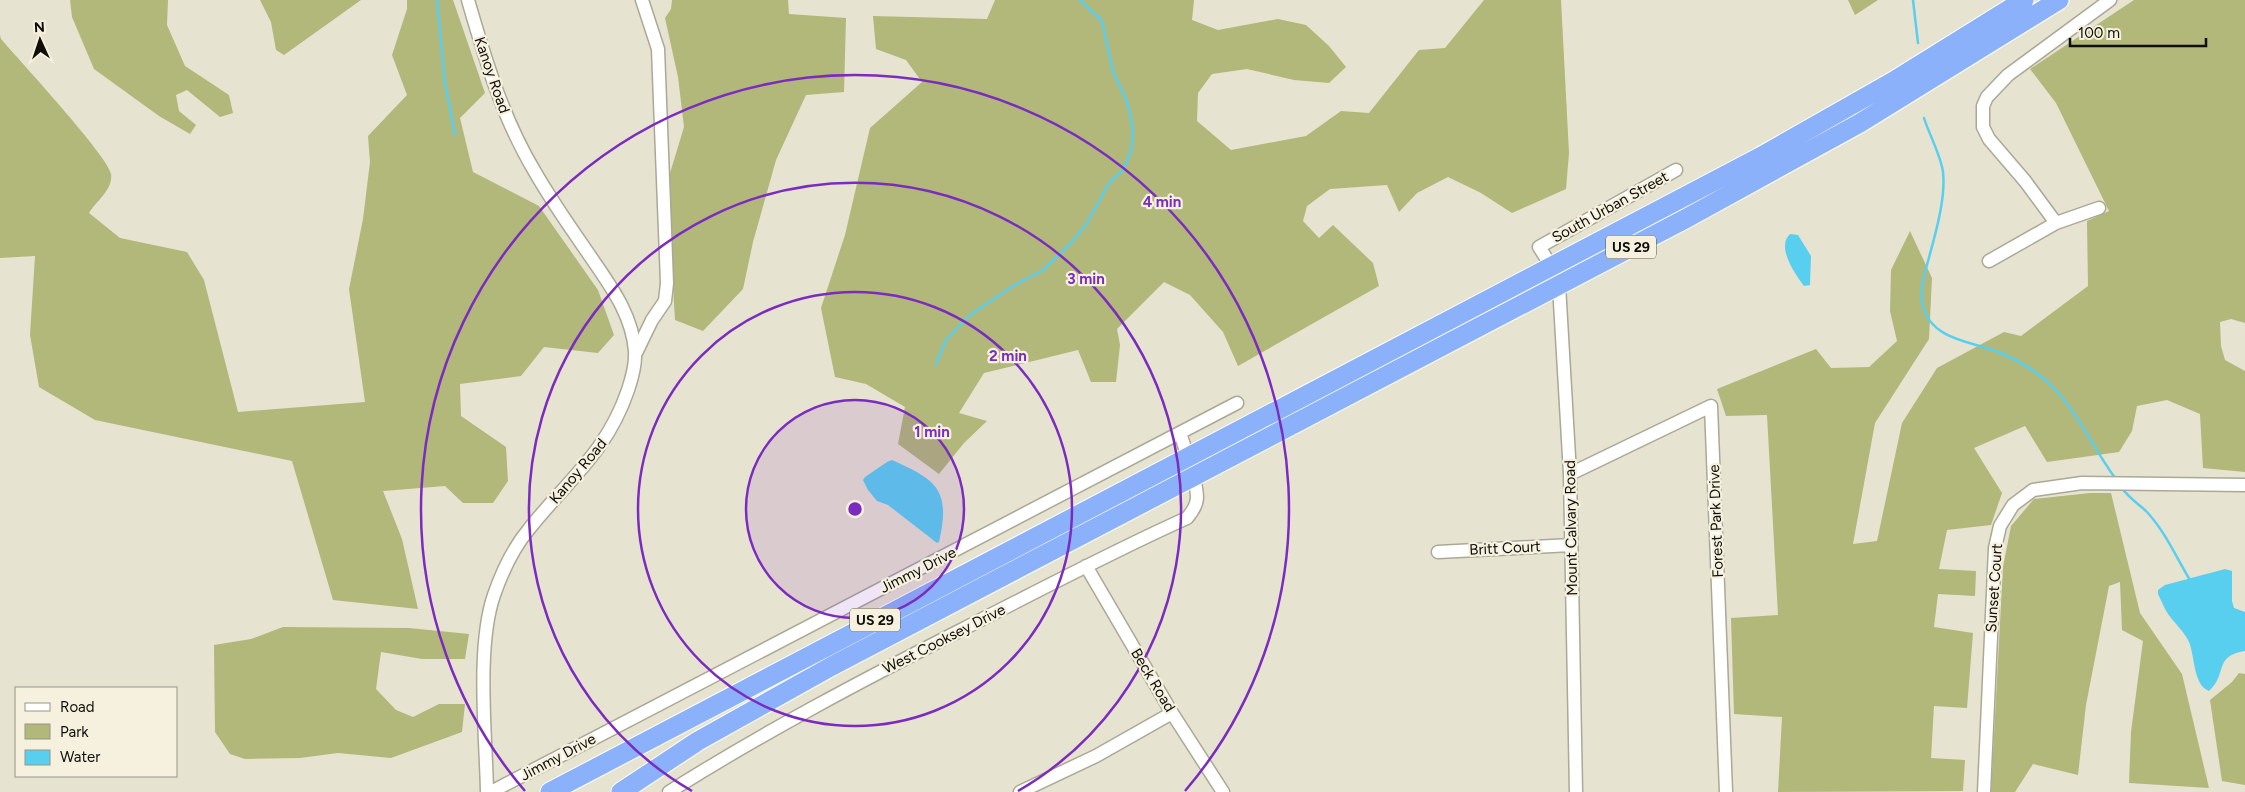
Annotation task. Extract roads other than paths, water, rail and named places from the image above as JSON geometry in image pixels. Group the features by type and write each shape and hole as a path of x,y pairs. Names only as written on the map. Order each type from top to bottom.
{"highway":[{"name":"US 29","path":"550,792 1188,456 1552,267 1818,124 1892,82 2024,0"},
{"name":"US 29","path":"621,792 698,741 832,666 1194,478 1860,123 2059,0"}],"street":[{"name":"Kanoy Road","path":"468,0 500,102 516,138 545,188 617,296 633,334 635,354 632,378 614,425 594,456 528,530 511,556 494,596 487,628 484,685 488,792"},
{"path":"635,354 652,320 665,300 667,283 658,49 642,0"},
{"path":"2056,223 2025,181 1989,139 1983,127 1983,106 1987,97 2008,75 2110,0"},
{"name":"South Urban Street","path":"1552,267 1539,247 1676,170"},
{"path":"1989,261 2056,223 2099,208"},
{"name":"Mount Calvary Road","path":"1552,267 1559,285 1570,474 1576,792"},
{"name":"Jimmy Drive","path":"492,792 1237,403"},
{"name":"Forest Park Drive","path":"1570,474 1711,406 1726,792"},
{"path":"1180,433 1188,456"},
{"name":"West Cooksey Drive","path":"669,792 718,761 835,695 1086,566 1187,518 1196,508 1198,494 1194,478"},
{"name":"Sunset Court","path":"1984,792 1995,548 2000,526 2013,505 2033,490 2082,483 2245,485"},
{"name":"Britt Court","path":"1438,552 1572,545"},
{"name":"Beck Road","path":"1086,566 1172,713 1224,792"},
{"path":"1020,792 1046,787 1172,713"}],"water":[{"path":"1790,234 1798,235 1811,256 1810,285 1804,286 1788,260 1785,246 1786,239"},
{"path":"892,460 920,474 937,489 943,510 939,542 937,543 888,505 877,501 868,490 863,480 865,477"},
{"path":"2225,569 2232,571 2232,601 2234,608 2245,612 2245,651 2235,653 2225,661 2215,685 2209,691 2200,683 2189,642 2185,634 2167,612 2158,594 2158,590 2165,585"}],"waterway":[{"path":"437,0 445,83 455,135"},
{"path":"936,364 946,340 970,315 1013,286 1042,271 1072,242 1087,223 1109,183 1123,170 1131,151 1133,133 1131,117 1126,99 1113,72 1102,21 1080,0"},
{"path":"1913,0 1918,43"},
{"path":"1924,118 1940,159 1944,182 1939,217 1922,289 1923,306 1928,318 1935,327 1945,334 2003,354 2025,365 2043,378 2070,407 2115,478"},
{"path":"2121,487 2146,511 2159,527 2190,580"}]}
